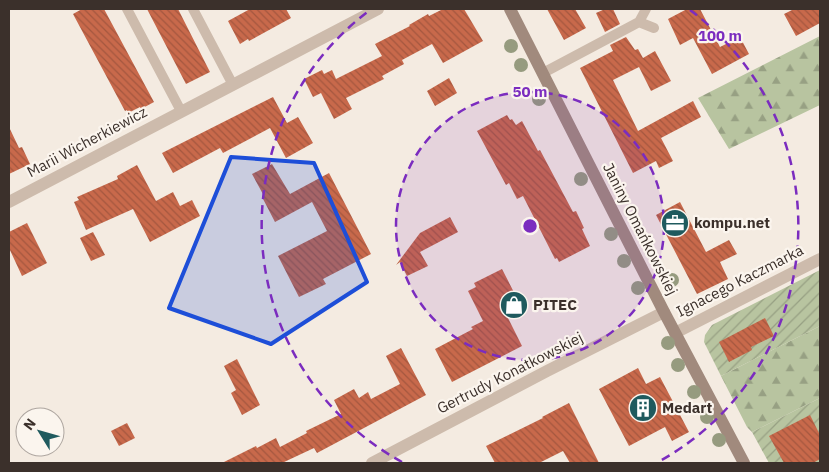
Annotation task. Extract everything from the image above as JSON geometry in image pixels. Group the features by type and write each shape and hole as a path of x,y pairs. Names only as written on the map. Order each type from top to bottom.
{"street":[{"name":"Marii Wicherkiewicz","path":"9,202 378,9"},
{"name":"Janiny Omańkowskiej","path":"510,9 664,312 744,463"},
{"name":"Ignacego Kaczmarka","path":"675,332 820,259"},
{"name":"Gertrudy Konatkowskiej","path":"372,463 664,312"}],"lane":[{"path":"127,9 180,112"},
{"path":"193,9 233,85"},
{"path":"543,73 639,22 646,9"},
{"path":"639,22 654,28"}],"highlighted area":[{"path":"231,157 314,163 367,282 271,344 169,308"}],"green space":[{"path":"820,36 820,105 729,149 698,98"},
{"path":"820,270 820,326 721,376 704,342 705,335 712,325"},
{"path":"820,326 820,398 752,432 747,427 721,376"},
{"path":"820,398 820,463 769,463 752,432"}],"building":[{"path":"82,9 104,9 154,102 141,109 140,107 128,113 127,110 125,111 73,14"},
{"path":"147,9 178,9 210,72 186,84"},
{"path":"250,9 286,9 291,18 240,44 228,21"},
{"path":"443,9 464,9 483,41 443,63 432,44 402,60 404,64 382,76 384,79 346,98 352,109 334,119 321,93 313,97 304,79 322,70 324,74 332,70 336,79 382,56 375,44 410,26 428,14 429,16"},
{"path":"547,9 575,9 586,28 564,40"},
{"path":"605,9 613,9 620,24 605,32 596,13"},
{"path":"687,9 700,9 720,47 740,37 749,54 712,74 693,38 680,45 668,19"},
{"path":"794,9 820,9 820,23 796,36 784,14"},
{"path":"626,37 635,50 638,49 643,58 655,51 671,81 651,91 639,67 613,80 638,131 693,101 701,117 661,138 673,161 659,168 656,161 633,173 580,68 613,51 610,45"},
{"path":"449,78 457,93 435,106 427,91"},
{"path":"273,97 287,123 298,117 313,143 286,158 270,128 223,153 220,148 173,173 162,153"},
{"path":"507,115 516,125 522,121 538,151 540,150 573,212 576,211 584,228 582,229 590,246 559,262 557,258 555,259 523,196 517,199 509,183 506,185 477,131"},
{"path":"9,127 19,148 22,147 30,164 9,174"},
{"path":"272,164 290,194 329,173 371,254 323,279 326,284 299,297 278,256 327,231 312,202 275,222 252,174"},
{"path":"137,165 156,201 173,192 180,206 192,200 200,216 150,242 133,209 86,230 74,202 79,200 77,197 118,179 117,176"},
{"path":"680,202 706,252 729,240 737,254 720,262 728,279 697,294 656,215"},
{"path":"450,217 458,232 420,252 428,266 407,276 400,262 396,265 420,233"},
{"path":"27,223 47,263 22,276 9,248 9,232"},
{"path":"93,232 105,255 91,261 80,238"},
{"path":"502,269 521,306 506,314 522,346 452,382 435,349 473,329 471,327 483,321 468,291 476,287 474,283"},
{"path":"765,318 774,336 751,347 752,350 729,362 719,342"},
{"path":"401,348 426,395 317,453 314,448 282,463 222,463 276,438 280,447 307,433 306,431 341,414 334,400 354,389 359,398 368,392 371,399 400,384 386,356"},
{"path":"237,359 260,405 242,415 231,393 236,390 224,366"},
{"name":"Medart","path":"638,368 646,384 660,377 689,432 672,441 665,427 629,446 599,389"},
{"path":"569,403 599,463 570,463 563,451 539,463 495,463 486,446"},
{"path":"810,415 820,435 820,459 813,463 784,463 769,436"},
{"path":"127,423 135,438 119,446 111,431"}],"place":[{"name":"kompu.net","path":"675,223"},
{"name":"PITEC","path":"514,305"},
{"name":"Medart","path":"643,408"}]}
